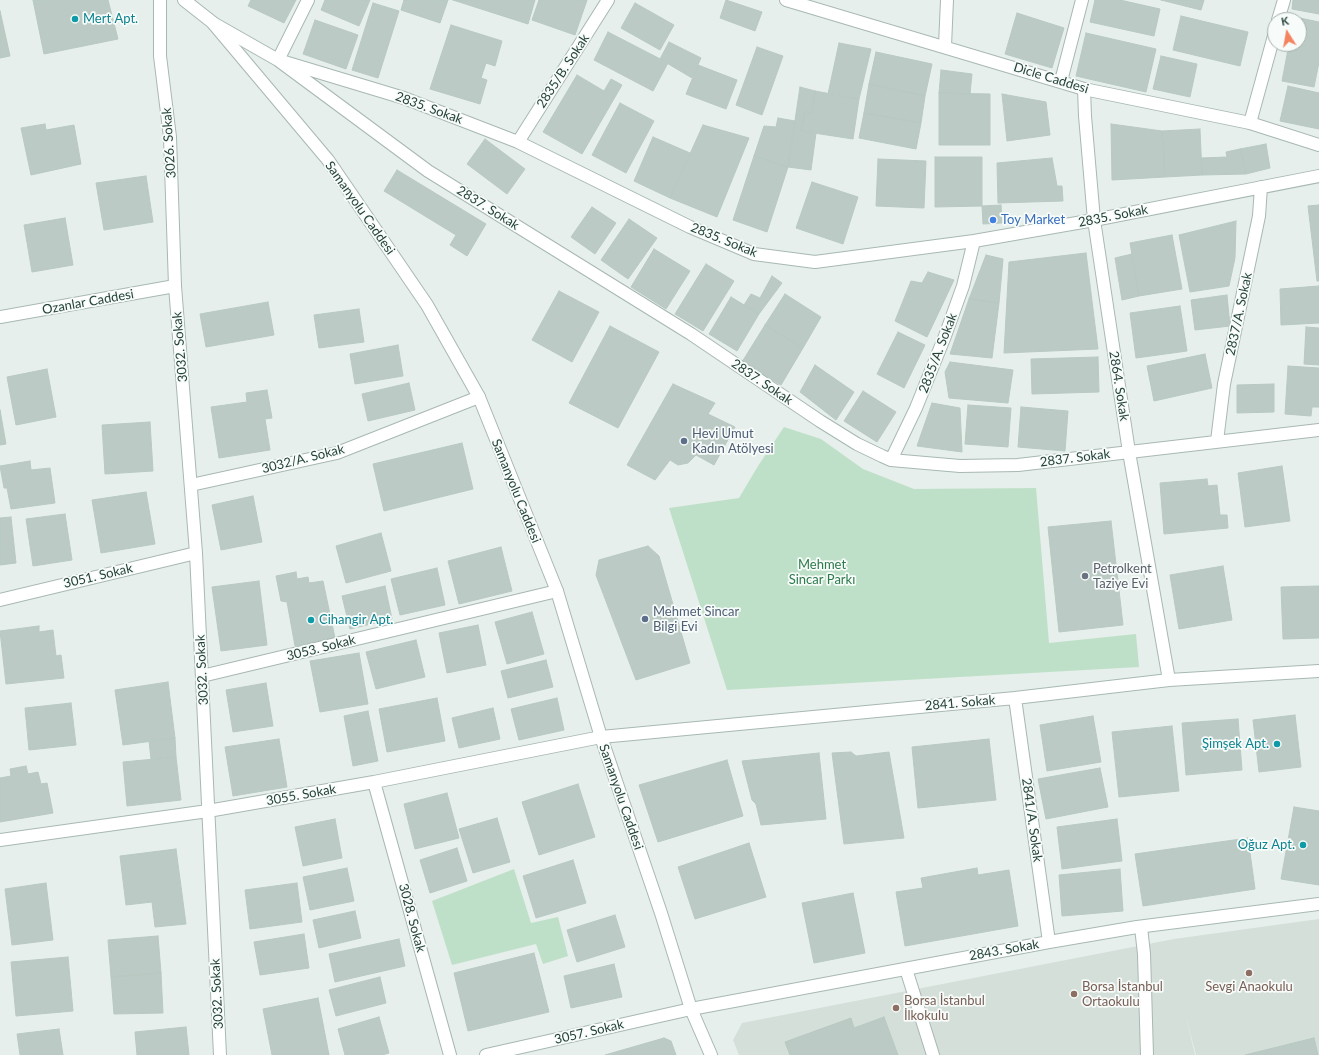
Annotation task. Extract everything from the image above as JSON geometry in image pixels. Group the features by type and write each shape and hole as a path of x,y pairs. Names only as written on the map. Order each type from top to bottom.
{"street":[{"name":"3026. Sokak","path":"160,0 160,56 170,137 175,286"},
{"name":"Samanyolu Caddesi","path":"184,0 212,22 328,160 427,305 478,397 557,591 600,737 661,913 691,1009 711,1055"},
{"path":"278,60 308,0"},
{"name":"2835/B. Sokak","path":"518,142 608,0"},
{"name":"Dicle Caddesi","path":"786,0 945,46 1084,89 1250,123 1319,145"},
{"path":"945,46 947,0"},
{"path":"1061,81 1082,0"},
{"path":"1280,12 1284,0"},
{"name":"2835. Sokak","path":"212,22 278,60 404,98 518,142 690,227 754,254 816,262 974,242 1319,176"},
{"path":"1250,123 1270,52"},
{"name":"2837. Sokak","path":"278,60 428,171 691,334 826,425 857,444 890,460 960,466 1018,465 1217,440 1319,430"},
{"name":"2864. Sokak","path":"1084,89 1094,220 1129,452 1169,680"},
{"name":"2837/A. Sokak","path":"1217,440 1227,369 1259,216 1261,188"},
{"name":"2835/A. Sokak","path":"890,460 916,408 945,336 963,286 974,242"},
{"name":"Ozanlar Caddesi","path":"0,317 175,286"},
{"name":"3032. Sokak","path":"175,286 192,485 196,553 220,1055"},
{"name":"3032/A. Sokak","path":"192,485 338,453 478,397"},
{"name":"3051. Sokak","path":"0,600 196,553"},
{"name":"3053. Sokak","path":"202,676 557,591"},
{"name":"2841. Sokak","path":"600,737 1015,698 1169,680 1319,671"},
{"name":"2841/A. Sokak","path":"1015,698 1049,942"},
{"name":"3055. Sokak","path":"0,840 208,811 374,782 600,737"},
{"name":"3028. Sokak","path":"374,782 450,1055"},
{"name":"2843. Sokak","path":"691,1009 1141,926 1319,904"},
{"path":"1141,926 1144,954 1147,1055"},
{"path":"906,969 933,1055"},
{"name":"3057. Sokak","path":"486,1055 691,1009"}],"shaded area":[{"path":"1319,919 1319,1055 1196,1055 1186,1017 1195,1055 739,1055 733,1040 742,1023 1174,939"}],"green space":[{"name":"Mehmet Sincar Parkı","path":"784,427 821,439 863,469 914,489 1036,488 1049,643 1136,634 1139,667 727,690 669,508 739,498"},
{"path":"514,869 531,923 558,917 568,956 543,964 536,944 452,965 432,901"}],"building":[{"name":"Mert Apt.","path":"33,0 108,0 118,39 44,54"},
{"path":"251,0 296,0 284,23 248,6"},
{"path":"325,0 370,0 359,26 321,10"},
{"path":"404,0 448,0 440,23 401,10"},
{"path":"453,0 535,0 528,24"},
{"path":"539,0 587,0 575,35 532,20"},
{"path":"726,0 762,12 755,31 720,18"},
{"path":"1095,0 1120,0 1160,9 1154,36 1090,22"},
{"path":"1161,0 1204,0 1201,10"},
{"path":"1293,0 1319,0 1319,14 1292,9"},
{"path":"373,3 399,11 378,78 352,70"},
{"path":"635,3 674,25 660,50 621,28"},
{"path":"0,11 10,56 0,58"},
{"path":"1017,13 1064,28 1052,68 1005,54"},
{"path":"1181,16 1248,32 1240,66 1173,50"},
{"path":"315,20 358,35 346,69 303,54"},
{"path":"1307,20 1319,22 1319,62 1314,87 1282,81 1287,52 1307,52"},
{"path":"451,25 502,41 495,66 486,63 481,78 487,80 480,104 430,89"},
{"path":"608,32 668,63 653,91 594,60"},
{"path":"1086,33 1156,49 1146,92 1076,76"},
{"path":"669,42 701,58 692,78 660,59"},
{"path":"839,43 871,49 859,99 828,94"},
{"path":"757,47 783,56 762,115 736,105"},
{"path":"876,52 932,64 925,96 869,84"},
{"path":"1161,56 1197,64 1190,97 1153,89"},
{"path":"698,65 737,80 726,109 686,94"},
{"path":"941,70 972,74 970,94 939,93"},
{"path":"577,75 604,91 611,79 622,85 582,154 543,132"},
{"path":"869,84 925,96 921,123 864,113"},
{"path":"1288,86 1319,93 1319,129 1280,121"},
{"path":"800,87 815,91 812,113 805,112 801,131 816,133 811,170 788,167"},
{"path":"815,91 859,99 853,139 801,131 805,112 812,113"},
{"path":"939,93 990,94 990,145 939,145"},
{"path":"1002,94 1046,102 1050,135 1007,141"},
{"path":"620,103 654,121 626,173 592,155"},
{"path":"864,113 921,123 916,149 859,138"},
{"path":"778,118 795,121 788,167 754,156 764,126 776,127"},
{"path":"45,124 46,130 74,125 81,164 31,175 21,128"},
{"path":"1111,124 1162,131 1165,177 1112,180"},
{"path":"703,125 749,138 717,217 670,198"},
{"path":"1200,129 1202,175 1165,177 1162,131"},
{"path":"653,137 690,153 670,198 634,181"},
{"path":"485,139 525,169 507,194 467,164"},
{"path":"1266,144 1270,168 1246,174 1240,149"},
{"path":"1240,149 1246,174 1202,175 1201,158 1227,157 1226,152"},
{"path":"754,156 788,167 767,232 733,220"},
{"path":"935,157 982,157 982,206 935,207"},
{"path":"1052,158 1057,186 1062,186 1063,201 998,203 997,163"},
{"path":"878,159 926,161 924,208 876,206"},
{"path":"397,170 486,224 467,256 450,245 456,235 384,191"},
{"path":"146,176 153,222 104,230 96,183"},
{"path":"812,182 858,197 843,244 796,228"},
{"path":"1001,205 1002,223 983,224 982,206"},
{"path":"1319,205 1319,281 1317,281 1308,206"},
{"path":"592,207 616,223 595,254 571,237"},
{"path":"65,218 73,265 32,272 24,225"},
{"path":"629,219 657,238 628,279 601,260"},
{"path":"1236,221 1235,258 1229,286 1190,292 1179,235"},
{"path":"1172,235 1182,289 1139,296 1130,243"},
{"path":"654,249 690,271 666,309 631,287"},
{"path":"1086,253 1098,349 1004,353 1009,262"},
{"path":"1132,254 1139,296 1122,300 1115,258"},
{"path":"986,255 1003,259 999,303 969,299"},
{"path":"706,264 734,281 703,331 675,314"},
{"path":"928,272 954,280 927,337 895,321 911,281 922,283"},
{"path":"772,276 782,283 759,314 744,305 751,294 760,298"},
{"path":"1319,286 1319,323 1281,325 1280,289"},
{"path":"559,291 599,312 572,362 532,340"},
{"path":"785,294 821,317 803,348 765,325"},
{"path":"1227,295 1230,326 1195,330 1191,300"},
{"path":"731,297 759,314 737,351 709,334"},
{"path":"969,299 999,303 992,358 950,354"},
{"path":"268,302 274,335 206,347 200,314"},
{"path":"1180,306 1187,351 1136,358 1130,313"},
{"path":"359,309 364,342 319,348 314,315"},
{"path":"765,325 803,348 781,385 742,362"},
{"path":"610,326 659,352 618,428 569,403"},
{"path":"1306,327 1319,328 1319,365 1304,364"},
{"path":"898,332 925,345 904,388 877,374"},
{"path":"398,345 403,376 355,384 350,354"},
{"path":"1205,354 1212,388 1154,401 1147,366"},
{"path":"1098,357 1099,392 1032,394 1031,359"},
{"path":"950,362 1013,370 1008,403 949,398 945,372"},
{"path":"815,365 854,392 836,420 800,392"},
{"path":"1288,366 1319,368 1319,407 1312,407 1311,416 1285,414"},
{"path":"47,369 56,417 16,425 7,377"},
{"path":"409,383 415,410 368,421 362,394"},
{"name":"Hevi Umut Kadın Atölyesi","path":"673,384 715,403 708,414 735,427 714,465 696,455 688,463 678,465 670,460 655,480 627,465"},
{"path":"1274,384 1274,412 1237,413 1237,385"},
{"path":"267,390 272,418 265,419 270,450 219,458 211,407 247,402 246,393"},
{"path":"863,391 896,412 877,442 844,421"},
{"path":"932,403 960,408 962,452 917,446"},
{"path":"968,405 1011,408 1008,447 965,444"},
{"path":"1021,407 1068,411 1065,451 1018,447"},
{"path":"0,410 6,444 0,445"},
{"path":"150,422 153,471 105,474 102,425"},
{"path":"462,443 473,489 384,511 373,464"},
{"path":"30,461 31,470 50,468 55,503 11,509 7,488 4,488 0,466"},
{"path":"1282,466 1290,521 1245,527 1238,473"},
{"path":"1207,479 1208,486 1217,485 1220,515 1227,515 1228,528 1164,534 1160,483"},
{"path":"146,492 155,544 101,553 92,500"},
{"path":"253,496 262,542 221,550 212,505"},
{"path":"65,514 72,560 33,566 26,519"},
{"path":"11,517 16,563 0,565 0,518"},
{"name":"Petrolkent Taziye Evi","path":"1111,521 1123,625 1059,632 1048,527"},
{"path":"381,533 391,571 346,583 336,546"},
{"name":"Mehmet Sincar Bilgi Evi","path":"648,546 659,556 690,663 636,680 596,575 599,560"},
{"path":"501,547 512,591 459,604 448,561"},
{"path":"1223,566 1232,620 1179,629 1170,575"},
{"path":"437,568 445,605 400,615 391,579"},
{"name":"Cihangir Apt.","path":"296,572 297,579 308,577 309,583 323,581 335,638 295,646 287,602 281,601 276,576"},
{"path":"259,581 267,645 221,651 212,587"},
{"path":"385,586 392,619 350,629 342,596"},
{"path":"1319,586 1319,638 1283,639 1281,587"},
{"path":"532,612 544,654 507,664 495,622"},
{"path":"478,625 486,665 447,673 439,633"},
{"path":"39,626 39,632 53,630 56,656 61,655 64,678 6,684 0,631"},
{"path":"416,640 425,677 376,689 366,652"},
{"path":"359,653 368,704 320,712 310,661"},
{"path":"546,660 553,687 508,698 501,671"},
{"path":"168,682 175,738 123,745 115,690"},
{"path":"266,683 273,726 233,732 226,690"},
{"path":"437,698 445,741 387,752 379,709"},
{"path":"557,698 564,730 519,740 511,709"},
{"path":"71,703 76,745 29,750 25,708"},
{"path":"493,708 500,739 459,748 452,718"},
{"path":"368,711 378,761 353,766 344,716"},
{"name":"Şimşek Apt.","path":"1295,715 1301,767 1259,772 1253,720"},
{"path":"1093,716 1101,762 1047,771 1040,725"},
{"path":"1238,719 1242,770 1186,775 1182,723"},
{"path":"1172,726 1179,791 1119,797 1112,732"},
{"path":"175,738 176,757 151,759 149,741"},
{"path":"279,739 287,787 233,796 225,747"},
{"path":"989,739 996,800 918,808 912,747"},
{"path":"851,752 856,756 889,752 904,838 844,844 832,753"},
{"path":"819,753 826,819 761,825 756,804 752,800 742,761"},
{"path":"176,757 181,800 127,806 123,762"},
{"path":"727,760 743,816 658,842 639,785"},
{"path":"26,766 28,774 38,772 41,784 47,783 53,813 0,822 0,778 11,776 10,769"},
{"path":"1100,768 1108,807 1046,819 1038,779"},
{"path":"578,784 595,837 539,855 522,802"},
{"path":"447,793 459,838 415,849 404,804"},
{"name":"Oğuz Apt.","path":"1294,807 1319,811 1319,885 1281,879"},
{"path":"497,818 510,862 473,873 459,829"},
{"path":"335,819 342,858 303,866 295,827"},
{"path":"1117,819 1122,861 1062,869 1057,827"},
{"path":"1248,838 1255,889 1143,906 1135,854"},
{"path":"749,843 766,897 695,919 678,867"},
{"path":"457,848 467,881 430,893 420,860"},
{"path":"176,849 186,924 155,927 152,902 126,905 120,856"},
{"path":"573,860 586,903 536,918 523,876"},
{"path":"347,868 354,901 310,910 303,877"},
{"path":"977,868 978,875 1009,870 1018,926 905,946 896,892 923,888 921,878"},
{"path":"1120,869 1123,911 1062,916 1059,875"},
{"path":"46,883 53,940 12,945 5,889"},
{"path":"297,883 302,922 250,929 245,890"},
{"path":"853,893 865,953 814,963 802,903"},
{"path":"355,911 361,938 319,948 313,920"},
{"path":"615,915 625,947 577,962 567,930"},
{"path":"304,934 309,968 260,975 254,942"},
{"path":"158,936 161,973 111,977 108,940"},
{"path":"399,939 405,966 335,982 329,954"},
{"path":"534,953 549,1012 468,1031 454,973"},
{"path":"68,957 73,1011 16,1016 11,962"},
{"path":"614,964 622,997 571,1008 564,976"},
{"path":"161,973 163,1013 114,1014 111,977"},
{"path":"380,977 386,1003 336,1016 329,990"},
{"path":"318,998 329,1055 272,1055 263,1009"},
{"path":"379,1017 389,1053 382,1055 345,1055 338,1029"},
{"path":"884,1017 898,1055 790,1055 785,1042 851,1018 854,1028"},
{"path":"186,1027 189,1055 137,1055 135,1032"},
{"path":"59,1029 63,1055 20,1055 17,1034"},
{"path":"664,1038 671,1041 676,1055 605,1055"},
{"path":"1314,1038 1318,1055 1245,1055"}],"place":[{"name":"Mert Apt.","path":"75,19"},
{"name":"Toy Market","path":"993,220"},
{"name":"Hevi Umut Kadın Atölyesi","path":"684,441"},
{"name":"Petrolkent Taziye Evi","path":"1085,576"},
{"name":"Mehmet Sincar Bilgi Evi","path":"645,619"},
{"name":"Cihangir Apt.","path":"311,620"},
{"name":"Şimşek Apt.","path":"1277,744"},
{"name":"Oğuz Apt.","path":"1303,845"},
{"name":"Sevgi Anaokulu","path":"1249,973"},
{"name":"Borsa İstanbul Ortaokulu","path":"1074,994"},
{"name":"Borsa İstanbul İlkokulu","path":"896,1008"}]}
